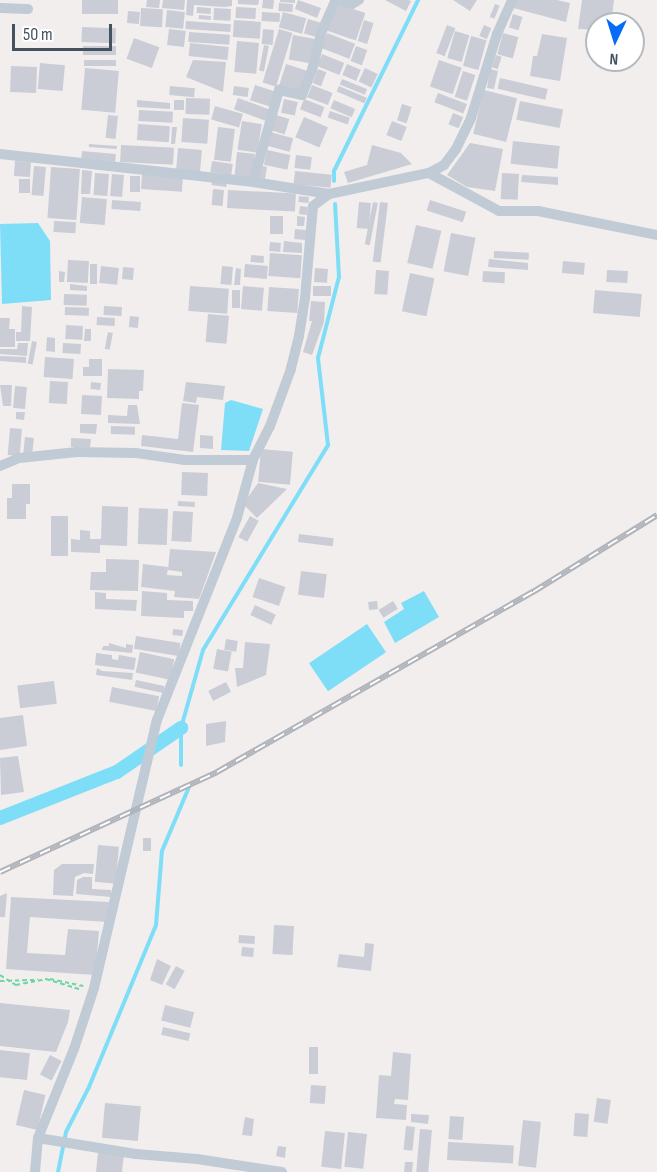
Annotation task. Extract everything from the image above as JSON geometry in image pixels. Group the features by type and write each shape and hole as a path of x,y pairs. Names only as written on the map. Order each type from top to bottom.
{"street":[{"path":"254,182 279,90 302,95 312,70 321,33 336,0 352,4 358,0"},
{"path":"0,154 254,182 329,194 429,173 444,165 456,149 471,118 497,34 512,0"},
{"path":"0,8 28,9"},
{"path":"429,173 499,211 538,211 657,235"},
{"path":"35,1172 38,1138 74,1049 93,991 157,720 237,518 253,460 270,426 291,369 305,298 313,206 329,194"},
{"path":"0,466 20,458 77,452 136,453 185,460 253,460"},
{"path":"38,1138 136,1154 197,1159 282,1172"}],"path":[{"path":"0,975 16,985 46,980 93,991"},
{"path":"0,981 46,980 93,991"}],"water":[{"path":"38,223 50,241 51,300 2,304 0,224"},
{"path":"231,400 263,409 249,451 221,450 225,403"},
{"path":"424,591 439,617 395,643 384,622 404,609 401,603"},
{"path":"367,624 386,652 328,691 309,663"}],"building":[{"path":"82,0 118,0 118,14 82,14"},
{"path":"147,0 160,0 159,8 146,7"},
{"path":"163,0 185,0 184,10 162,8"},
{"path":"187,0 232,0 232,6 194,5 193,16 186,15"},
{"path":"238,0 259,0 258,5 238,4"},
{"path":"263,0 274,0 273,9 262,8"},
{"path":"280,0 295,0 295,3 280,2"},
{"path":"298,0 321,8 317,18 295,9"},
{"path":"385,0 408,0 411,1 406,11"},
{"path":"453,0 477,0 470,11"},
{"path":"516,0 557,0 570,3 566,22 513,8"},
{"path":"582,0 614,0 612,12 585,12 585,29 578,29"},
{"path":"279,3 293,4 292,12 278,11"},
{"path":"336,3 365,13 356,41 327,30"},
{"path":"495,4 500,6 494,19 490,17"},
{"path":"197,7 211,8 211,14 197,13"},
{"path":"236,7 256,8 255,19 235,18"},
{"path":"141,8 163,9 162,27 140,26"},
{"path":"214,8 231,9 230,21 213,20"},
{"path":"167,10 185,12 183,29 165,27"},
{"path":"128,11 140,12 139,24 127,23"},
{"path":"262,12 280,13 280,22 262,21"},
{"path":"283,12 306,18 302,34 279,27"},
{"path":"513,14 523,17 518,30 509,27"},
{"path":"199,15 211,16 211,20 199,19"},
{"path":"308,19 322,23 318,38 304,33"},
{"path":"234,20 261,22 260,39 233,37"},
{"path":"364,20 374,23 367,44 358,41"},
{"path":"186,21 231,24 230,32 185,29"},
{"path":"447,25 455,28 445,56 436,53"},
{"path":"484,25 491,28 487,39 479,36"},
{"path":"82,27 116,28 115,43 81,42"},
{"path":"169,29 186,31 184,47 167,45"},
{"path":"263,29 274,30 273,45 262,44"},
{"path":"279,29 292,33 276,87 263,83"},
{"path":"455,31 469,35 462,62 447,58"},
{"path":"189,32 230,35 229,45 188,42"},
{"path":"327,33 355,44 349,59 321,48"},
{"path":"503,33 518,37 513,58 497,54"},
{"path":"542,34 567,38 560,81 530,76 533,56 537,56"},
{"path":"293,35 316,39 311,64 289,60"},
{"path":"471,36 486,40 478,70 463,66"},
{"path":"134,38 159,47 152,68 126,59"},
{"path":"237,41 259,43 256,74 234,72"},
{"path":"190,43 229,47 227,60 189,56"},
{"path":"264,45 269,46 264,71 259,71"},
{"path":"83,46 116,46 116,55 83,55"},
{"path":"356,46 367,50 362,65 351,61"},
{"path":"322,54 344,63 339,75 317,66"},
{"path":"496,55 502,57 498,69 492,67"},
{"path":"84,60 116,60 116,66 84,66"},
{"path":"193,60 226,62 223,92 186,77"},
{"path":"439,60 462,68 453,94 430,86"},
{"path":"40,63 65,65 63,91 38,89"},
{"path":"286,64 308,71 301,92 279,85"},
{"path":"347,64 361,70 356,81 342,75"},
{"path":"11,66 37,67 36,93 10,92"},
{"path":"85,68 119,71 115,113 81,110"},
{"path":"365,68 378,74 371,88 359,82"},
{"path":"318,69 326,72 321,86 313,83"},
{"path":"490,69 498,71 494,89 487,88"},
{"path":"463,71 475,75 467,101 455,97"},
{"path":"500,78 548,89 545,100 498,89"},
{"path":"342,79 367,89 365,95 340,85"},
{"path":"255,85 277,92 272,107 250,100"},
{"path":"312,85 333,93 328,105 307,97"},
{"path":"170,86 195,88 194,97 169,95"},
{"path":"234,86 249,88 248,97 233,95"},
{"path":"339,86 367,98 364,103 337,92"},
{"path":"484,90 517,98 506,142 473,134"},
{"path":"438,93 467,104 463,113 434,102"},
{"path":"186,98 210,99 209,115 185,114"},
{"path":"238,98 273,111 269,122 234,109"},
{"path":"284,99 298,102 295,116 281,113"},
{"path":"304,99 325,107 321,117 300,109"},
{"path":"137,100 170,103 170,109 137,107"},
{"path":"174,100 184,100 184,110 174,110"},
{"path":"334,100 355,109 352,117 330,108"},
{"path":"520,101 563,109 560,128 516,120"},
{"path":"402,104 412,107 407,123 397,120"},
{"path":"215,106 243,114 239,127 211,119"},
{"path":"139,110 173,112 172,123 138,121"},
{"path":"330,111 350,118 348,124 328,118"},
{"path":"453,113 463,117 459,128 449,124"},
{"path":"108,115 118,116 116,139 106,138"},
{"path":"276,115 289,119 285,134 271,130"},
{"path":"304,117 328,127 319,147 295,137"},
{"path":"183,118 209,120 207,144 181,142"},
{"path":"242,121 262,124 257,153 237,150"},
{"path":"392,121 407,127 401,141 386,135"},
{"path":"138,124 170,126 169,142 137,140"},
{"path":"172,127 177,127 175,144 171,144"},
{"path":"218,127 235,129 231,162 214,160"},
{"path":"270,132 293,138 290,152 266,146"},
{"path":"513,141 560,146 557,169 511,164"},
{"path":"470,143 503,149 495,191 467,187 447,175"},
{"path":"89,144 117,146 117,149 89,147"},
{"path":"121,145 174,148 173,165 120,162"},
{"path":"372,145 401,153 412,164 348,183 344,172 367,165"},
{"path":"178,148 202,150 200,172 176,170"},
{"path":"267,150 290,155 287,170 264,165"},
{"path":"82,151 116,154 115,162 81,159"},
{"path":"237,152 255,154 252,178 234,176"},
{"path":"296,155 312,157 310,170 294,168"},
{"path":"15,161 31,162 30,177 14,176"},
{"path":"212,161 233,164 231,175 210,172"},
{"path":"34,166 46,167 43,196 31,195"},
{"path":"262,166 267,167 265,179 259,178"},
{"path":"51,167 80,169 76,220 47,218"},
{"path":"82,170 92,171 90,194 81,194"},
{"path":"295,171 332,175 330,188 294,184"},
{"path":"95,173 109,174 107,196 93,195"},
{"path":"502,173 519,174 518,200 501,199"},
{"path":"112,174 124,175 122,197 110,196"},
{"path":"142,174 183,177 182,192 141,189"},
{"path":"522,175 558,177 558,185 521,182"},
{"path":"130,176 140,176 140,192 130,192"},
{"path":"19,179 30,179 30,193 19,193"},
{"path":"212,181 227,183 226,187 211,185"},
{"path":"213,189 224,190 223,206 212,205"},
{"path":"228,190 296,194 295,212 227,208"},
{"path":"299,196 309,197 308,203 298,202"},
{"path":"82,197 107,199 105,225 80,223"},
{"path":"112,200 141,202 140,211 111,209"},
{"path":"430,200 466,212 463,222 427,210"},
{"path":"359,202 371,203 369,229 357,228"},
{"path":"373,202 378,203 370,245 365,244"},
{"path":"380,202 388,203 381,263 373,262"},
{"path":"300,206 308,207 307,215 299,214"},
{"path":"270,216 283,216 283,234 270,234"},
{"path":"297,216 305,217 304,226 297,226"},
{"path":"54,221 76,222 75,233 53,232"},
{"path":"416,225 441,231 433,269 407,263"},
{"path":"295,229 307,230 306,240 294,239"},
{"path":"451,233 476,238 468,276 444,271"},
{"path":"284,241 302,243 302,253 283,252"},
{"path":"270,242 281,243 280,252 269,251"},
{"path":"494,251 529,253 529,260 494,258"},
{"path":"270,253 302,255 300,278 268,276"},
{"path":"251,255 264,256 263,263 251,262"},
{"path":"489,259 528,263 528,270 488,267"},
{"path":"68,260 89,261 88,283 67,282"},
{"path":"563,261 585,263 584,275 562,273"},
{"path":"90,264 97,264 97,284 90,284"},
{"path":"245,264 268,266 267,279 244,277"},
{"path":"101,266 119,268 117,285 99,283"},
{"path":"222,266 233,267 231,285 220,284"},
{"path":"123,267 134,268 133,280 122,279"},
{"path":"236,268 241,269 240,285 234,285"},
{"path":"315,268 328,269 327,283 314,282"},
{"path":"376,270 389,271 387,295 374,294"},
{"path":"607,270 628,271 627,283 606,282"},
{"path":"59,271 65,272 64,282 59,282"},
{"path":"483,271 505,272 504,283 482,282"},
{"path":"410,273 434,278 426,316 402,311"},
{"path":"70,284 87,286 87,291 70,290"},
{"path":"190,286 229,289 227,314 188,311"},
{"path":"243,286 264,288 262,311 241,309"},
{"path":"313,286 331,286 331,296 313,296"},
{"path":"269,287 299,289 297,313 267,311"},
{"path":"232,290 240,290 240,308 232,308"},
{"path":"595,290 642,294 640,317 593,313"},
{"path":"64,294 87,295 87,306 64,305"},
{"path":"311,301 325,302 324,322 312,355 303,352 312,321 309,321"},
{"path":"22,306 32,307 30,341 16,341 16,332 21,332"},
{"path":"104,306 122,307 122,316 104,315"},
{"path":"65,307 89,308 89,316 65,315"},
{"path":"208,314 229,316 226,344 206,342"},
{"path":"130,316 139,317 138,328 129,327"},
{"path":"97,317 115,318 115,326 97,325"},
{"path":"0,318 10,318 9,329 15,329 15,347 0,347"},
{"path":"66,325 83,326 82,340 65,339"},
{"path":"85,329 91,329 91,341 84,341"},
{"path":"108,332 113,333 110,350 105,349"},
{"path":"47,337 55,338 55,352 46,351"},
{"path":"32,341 37,342 33,365 28,364"},
{"path":"18,343 28,343 27,356 0,354 0,349 17,349"},
{"path":"63,343 81,344 80,354 62,353"},
{"path":"0,356 26,357 26,363 0,361"},
{"path":"45,357 74,359 73,379 44,377"},
{"path":"89,359 102,359 102,376 83,376 83,367 89,367"},
{"path":"108,369 144,370 143,391 139,391 139,399 107,398"},
{"path":"50,381 68,382 67,404 49,403"},
{"path":"91,382 101,383 100,390 90,389"},
{"path":"186,382 225,386 223,400 197,397 196,403 183,401"},
{"path":"0,385 12,385 11,406 3,406"},
{"path":"15,386 27,387 25,409 13,408"},
{"path":"82,395 102,396 101,415 81,414"},
{"path":"182,403 199,405 193,452 141,446 142,435 178,439"},
{"path":"128,405 137,405 140,424 108,423 108,415 127,416"},
{"path":"16,412 25,412 24,420 16,419"},
{"path":"80,424 97,424 96,434 80,433"},
{"path":"111,426 135,427 135,435 111,434"},
{"path":"10,428 22,429 20,456 8,455"},
{"path":"200,435 213,436 213,449 200,448"},
{"path":"25,437 34,438 32,456 23,455"},
{"path":"71,438 91,439 90,447 71,447"},
{"path":"261,449 293,452 290,485 258,482"},
{"path":"182,472 208,473 207,496 181,495"},
{"path":"258,483 287,489 257,518 243,504"},
{"path":"12,484 30,484 30,504 26,504 26,519 7,519 7,498 12,498"},
{"path":"178,501 195,502 195,507 178,506"},
{"path":"102,506 128,507 127,546 100,545 100,553 71,552 71,539 80,540 80,530 90,531 90,539 101,539"},
{"path":"139,508 168,509 167,545 138,544"},
{"path":"173,511 193,512 191,542 171,541"},
{"path":"51,516 68,516 68,556 51,556"},
{"path":"250,516 259,521 247,542 238,537"},
{"path":"299,534 334,538 333,546 298,542"},
{"path":"170,549 216,552 199,599 174,597 175,591 141,587 143,564 168,567 167,575 182,576 182,572 168,570"},
{"path":"106,559 139,560 138,591 90,590 91,572 106,572"},
{"path":"301,571 327,574 324,598 298,595"},
{"path":"259,578 285,587 279,606 252,597"},
{"path":"142,591 167,593 167,600 193,601 193,611 184,611 184,618 141,616"},
{"path":"95,592 106,593 106,599 137,600 136,611 95,609"},
{"path":"377,601 378,609 369,610 368,602"},
{"path":"393,601 398,609 383,618 379,610"},
{"path":"255,605 276,615 271,625 250,615"},
{"path":"173,629 183,630 182,636 172,635"},
{"path":"136,636 180,643 178,656 134,649"},
{"path":"226,639 238,641 236,652 224,650"},
{"path":"245,642 270,644 266,675 237,687 235,668 243,668"},
{"path":"109,643 126,648 126,644 133,645 132,653 102,650 103,646 109,646"},
{"path":"217,649 232,652 228,671 213,669"},
{"path":"140,652 174,659 170,680 136,673"},
{"path":"96,653 112,655 112,659 118,660 119,655 136,658 134,670 95,665"},
{"path":"97,668 102,671 133,673 132,680 96,675"},
{"path":"136,680 164,686 163,693 135,687"},
{"path":"54,681 57,704 20,708 17,686"},
{"path":"226,682 231,692 213,701 208,691"},
{"path":"112,687 159,696 156,711 109,702"},
{"path":"23,715 27,746 0,750 0,718"},
{"path":"226,721 225,742 206,746 206,724"},
{"path":"18,756 24,792 1,795 0,758"},
{"path":"143,838 151,838 151,851 143,851"},
{"path":"98,845 119,847 116,884 95,882"},
{"path":"62,864 94,864 93,874 84,873 75,877 73,896 53,895 54,870"},
{"path":"92,877 92,889 111,890 111,897 76,894 77,880"},
{"path":"7,893 5,917 0,917 0,896"},
{"path":"11,897 109,902 107,922 30,917 27,953 65,955 68,929 99,931 95,975 6,969"},
{"path":"274,925 294,926 292,955 272,954"},
{"path":"239,935 255,936 254,944 238,943"},
{"path":"365,943 374,944 371,971 337,967 339,954 364,957"},
{"path":"242,947 254,948 253,957 241,956"},
{"path":"157,959 171,966 162,985 150,980"},
{"path":"176,966 185,971 175,989 166,984"},
{"path":"0,1003 70,1010 68,1022 56,1052 0,1046"},
{"path":"165,1005 194,1012 190,1028 161,1021"},
{"path":"163,1027 190,1033 188,1041 161,1035"},
{"path":"309,1047 318,1047 318,1074 309,1074"},
{"path":"0,1050 30,1053 27,1080 0,1077"},
{"path":"393,1052 411,1054 408,1100 395,1099 394,1104 407,1105 406,1120 376,1118 379,1075 391,1076"},
{"path":"50,1055 62,1061 52,1081 40,1075"},
{"path":"311,1085 326,1086 325,1104 310,1103"},
{"path":"24,1090 45,1095 37,1130 16,1125"},
{"path":"597,1098 611,1100 608,1124 594,1122"},
{"path":"105,1103 141,1106 138,1141 102,1138"},
{"path":"575,1113 589,1114 587,1137 573,1136"},
{"path":"411,1114 429,1115 428,1124 411,1122"},
{"path":"450,1116 464,1117 462,1140 448,1139"},
{"path":"245,1117 254,1119 252,1136 242,1135"},
{"path":"523,1120 541,1122 536,1168 518,1166"},
{"path":"406,1126 415,1127 412,1151 403,1150"},
{"path":"420,1129 432,1130 428,1172 416,1172"},
{"path":"325,1131 345,1133 341,1169 321,1167"},
{"path":"348,1132 367,1134 363,1169 344,1167"},
{"path":"448,1142 514,1145 513,1163 447,1160"},
{"path":"278,1146 286,1147 285,1158 276,1156"},
{"path":"98,1152 124,1155 122,1172 96,1172"},
{"path":"405,1162 413,1162 412,1172 404,1172"}],"waterway":[{"path":"334,181 334,171 418,0"},
{"path":"181,765 181,728 203,650 328,445 318,358 339,277 335,204"},
{"path":"0,818 117,772 181,728"},
{"path":"58,1172 66,1132 89,1087 156,925 162,851 189,787"}],"railway":[{"path":"0,872 217,772 533,592 657,515"}]}
